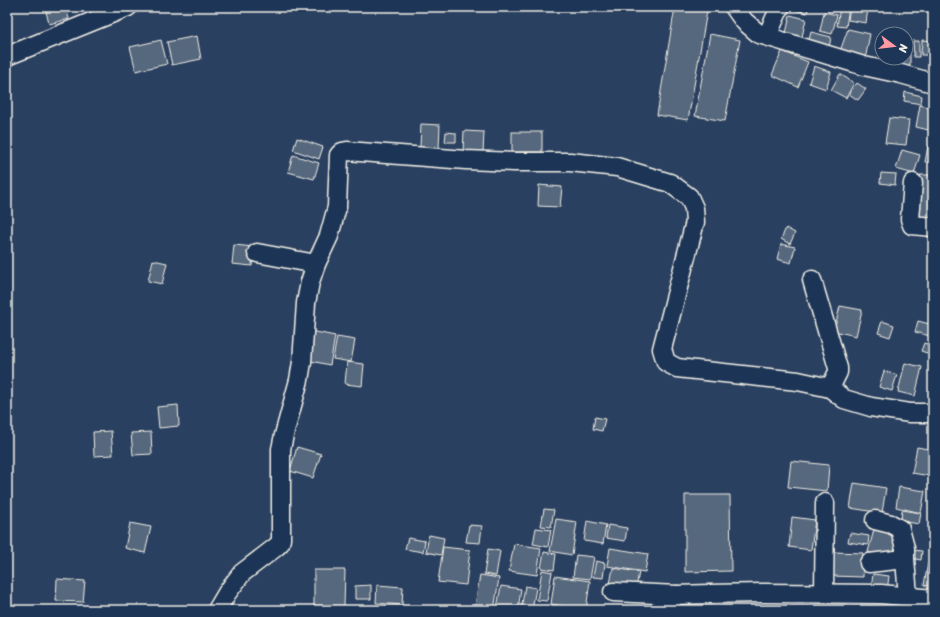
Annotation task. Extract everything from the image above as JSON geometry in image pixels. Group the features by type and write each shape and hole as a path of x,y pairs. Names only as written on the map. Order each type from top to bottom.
{"street":[{"path":"7,56 128,7"},
{"path":"734,7 744,21 759,34 864,66 933,83"},
{"path":"767,36 780,7"},
{"path":"217,610 227,593 242,573 280,543 281,449 299,380 302,362 306,303 310,282 316,264 330,236 337,207 340,155 342,152 347,151 466,160 570,162 617,167 670,183 689,198 694,208 695,222 662,349 666,362 677,368 798,381 830,388 844,399 871,407 910,413 933,413"},
{"path":"912,183 910,219 912,225 933,227"},
{"path":"256,253 316,264"},
{"path":"812,280 838,368 838,372 830,388"},
{"path":"824,593 825,502"},
{"path":"875,520 891,524 900,529 905,548 908,596"},
{"path":"869,563 905,559"},
{"path":"613,592 677,595 763,593 880,594 933,599"},
{"path":"660,610 677,595"}],"building":[{"path":"45,7 66,7 69,19 49,24"},
{"path":"675,7 707,11 688,120 657,115"},
{"path":"787,7 809,7 807,13"},
{"path":"840,7 849,7 846,27 837,26"},
{"path":"850,7 868,8 866,23 848,20"},
{"path":"824,12 837,15 832,34 820,31"},
{"path":"790,15 806,19 801,41 785,38"},
{"path":"7,17 10,45 7,45"},
{"path":"848,29 870,34 865,60 839,54"},
{"path":"811,32 831,37 829,48 808,44"},
{"path":"710,34 740,40 725,121 695,116"},
{"path":"197,36 201,59 172,65 167,42"},
{"path":"161,40 167,64 136,71 130,47"},
{"path":"922,40 930,41 929,55 921,55"},
{"path":"914,41 919,41 919,57 914,57"},
{"path":"782,51 808,62 798,87 772,75"},
{"path":"814,66 831,72 826,89 809,83"},
{"path":"840,74 854,83 846,98 831,90"},
{"path":"857,83 866,89 858,100 849,94"},
{"path":"905,92 922,96 921,104 904,101"},
{"path":"920,105 933,108 933,131 916,127"},
{"path":"889,118 909,120 906,145 885,143"},
{"path":"421,124 440,125 439,148 420,147"},
{"path":"464,131 484,132 483,153 463,152"},
{"path":"446,132 456,133 456,142 445,142"},
{"path":"512,132 542,132 542,152 512,152"},
{"path":"297,138 323,147 319,159 293,150"},
{"path":"928,146 933,147 933,163 925,162"},
{"path":"902,150 920,155 914,174 896,169"},
{"path":"293,155 319,163 314,179 288,172"},
{"path":"881,173 896,174 895,185 880,183"},
{"path":"920,175 933,175 933,222 920,222"},
{"path":"539,185 562,187 560,207 538,206"},
{"path":"786,228 795,233 790,244 781,239"},
{"path":"781,244 795,247 791,263 777,259"},
{"path":"234,245 254,247 252,266 232,264"},
{"path":"153,260 167,263 162,284 148,281"},
{"path":"840,306 862,310 856,336 834,331"},
{"path":"882,321 894,325 890,337 878,333"},
{"path":"918,321 933,325 930,336 915,332"},
{"path":"311,331 335,336 330,365 306,360"},
{"path":"337,337 355,340 351,362 333,359"},
{"path":"924,343 933,346 933,355 921,351"},
{"path":"347,362 364,364 362,386 345,384"},
{"path":"905,363 922,367 915,396 898,392"},
{"path":"884,371 897,375 892,391 879,387"},
{"path":"178,405 179,426 159,428 157,407"},
{"path":"595,417 605,419 602,431 593,429"},
{"path":"111,431 113,455 94,456 93,432"},
{"path":"151,432 152,454 133,455 131,433"},
{"path":"297,447 321,454 313,478 290,471"},
{"path":"917,447 933,450 930,476 912,473"},
{"path":"791,461 829,465 827,491 788,487"},
{"path":"854,483 886,488 882,513 850,508"},
{"path":"899,487 925,491 921,513 896,507"},
{"path":"685,495 730,495 731,571 685,572"},
{"path":"544,509 554,510 551,527 541,526"},
{"path":"902,510 921,513 919,524 901,521"},
{"path":"792,517 815,520 811,550 789,547"},
{"path":"556,519 577,522 572,555 550,551"},
{"path":"587,521 606,525 603,544 584,541"},
{"path":"130,523 151,527 145,553 125,548"},
{"path":"469,525 482,526 480,543 466,542"},
{"path":"608,525 627,528 625,541 606,538"},
{"path":"875,526 899,533 892,558 868,552"},
{"path":"536,528 551,530 548,547 533,544"},
{"path":"850,533 869,536 868,545 848,542"},
{"path":"429,535 444,538 441,555 426,552"},
{"path":"408,538 425,541 423,552 405,549"},
{"path":"514,544 541,548 537,575 509,571"},
{"path":"443,547 470,550 466,585 438,582"},
{"path":"610,548 648,554 645,572 607,566"},
{"path":"488,549 500,551 496,576 484,574"},
{"path":"911,550 922,551 921,560 910,558"},
{"path":"544,552 556,554 554,570 541,568"},
{"path":"833,552 863,553 863,577 832,576"},
{"path":"576,555 594,557 590,579 573,577"},
{"path":"596,561 605,563 603,578 593,577"},
{"path":"928,563 933,564 933,587 924,585"},
{"path":"613,568 639,572 636,588 610,584"},
{"path":"314,570 345,570 344,606 314,606"},
{"path":"542,570 552,572 547,601 537,600"},
{"path":"873,574 889,576 887,591 871,589"},
{"path":"480,575 499,578 494,610 475,606"},
{"path":"555,576 590,581 586,610 551,604"},
{"path":"57,579 85,581 83,602 56,601"},
{"path":"371,585 371,599 355,599 355,586"},
{"path":"377,585 403,587 402,605 376,603"},
{"path":"501,586 521,589 518,610 497,608"},
{"path":"525,586 536,588 532,610 521,610"}]}
